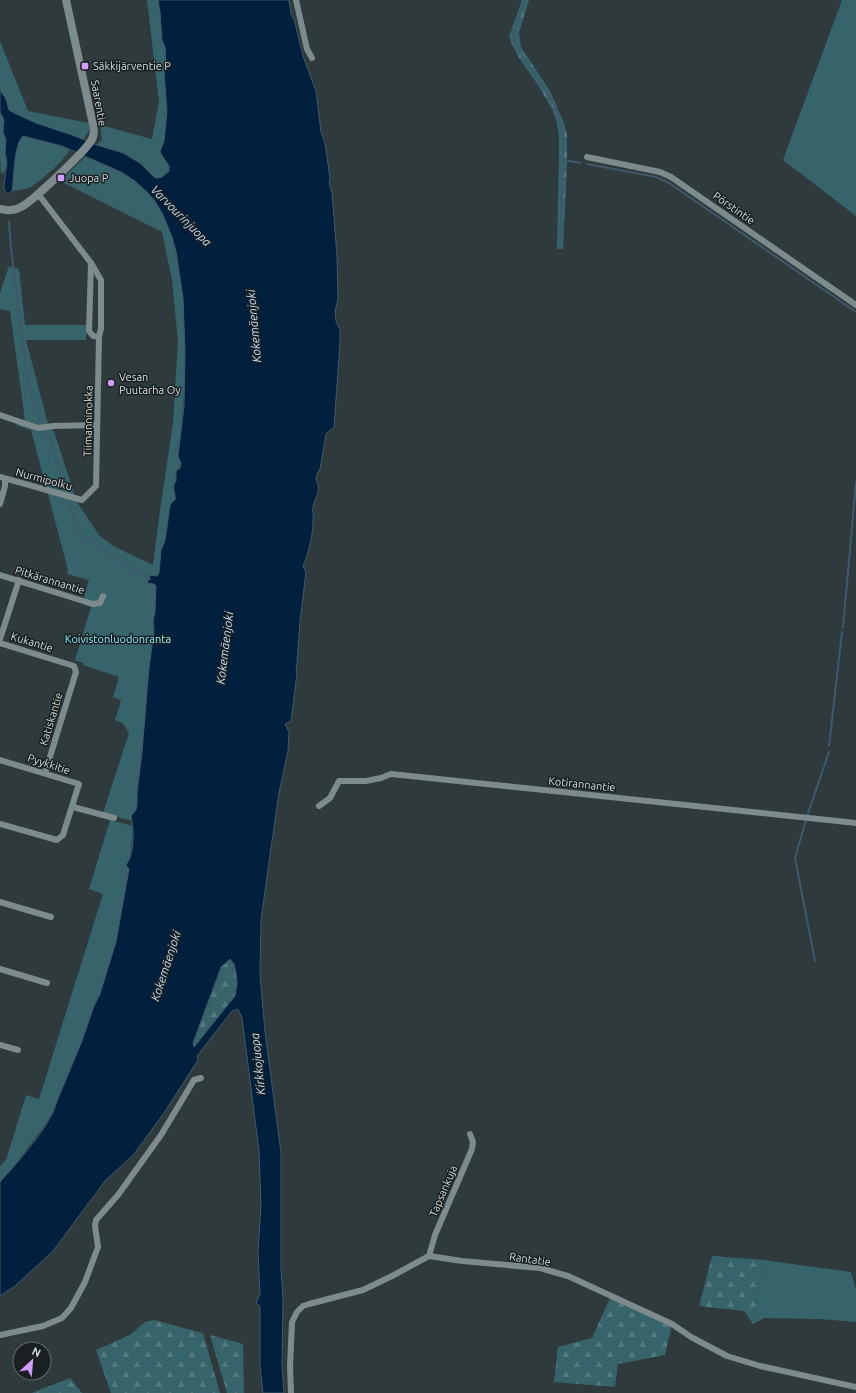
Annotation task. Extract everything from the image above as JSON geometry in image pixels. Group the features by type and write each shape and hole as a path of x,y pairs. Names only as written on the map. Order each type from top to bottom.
{"street":[{"name":"Saarentie","path":"0,210 15,210 23,207 91,141 94,131 66,0"},
{"path":"296,0 307,50 312,58"},
{"name":"Pörstintie","path":"587,157 660,172 671,177 856,305"},
{"name":"Tiimanninokka","path":"37,194 91,263 101,280 96,486 82,500"},
{"path":"91,263 89,331 93,336 99,337"},
{"path":"0,415 38,428 98,425"},
{"path":"0,504 5,486 2,478"},
{"name":"Nurmipolku","path":"2,478 82,500"},
{"name":"Pitkärannantie","path":"0,575 93,604 100,603 103,596"},
{"path":"0,639 19,580"},
{"name":"Kukantie","path":"0,643 74,666 76,672"},
{"name":"Katiskantie","path":"45,773 76,672"},
{"name":"Pyykkitie","path":"0,760 79,784 63,835 57,840 0,824"},
{"name":"Kotirannantie","path":"319,806 330,798 339,781 366,781 391,774 856,823"},
{"path":"73,807 114,818"},
{"path":"0,902 51,917"},
{"path":"0,969 47,983"},
{"path":"0,1045 18,1050"},
{"path":"0,1336 43,1326 62,1318 71,1308 85,1282 98,1247 95,1226 96,1220 118,1195 161,1135 194,1080 200,1078"},
{"name":"Tapsankuja","path":"429,1256 435,1235 472,1149 473,1142 470,1134"},
{"path":"291,1393 290,1366 292,1322 300,1309 309,1304 363,1290 429,1256"},
{"name":"Rantatie","path":"429,1256 462,1261 540,1268 568,1276 672,1324 726,1356 760,1366 856,1387"}],"green space":[{"path":"147,0 158,0 162,40 165,47 166,66 164,71 166,119 165,137 161,153 169,166 169,171 161,178 154,177 140,163 123,153 97,145 102,139 100,125 152,139 159,102"},
{"path":"522,0 529,0 519,33 521,47 550,91 564,123 567,135 563,249 557,249 559,137 557,123 552,109 538,85 518,57 509,37"},
{"path":"842,0 856,0 856,216 783,160"},
{"path":"0,41 28,111 89,123 89,131 83,140 36,123 9,110 6,99 0,90"},
{"path":"0,112 4,120 3,132 6,140 5,152 7,163 4,173 1,173"},
{"path":"23,136 52,143 70,150 45,177 33,186 22,190 12,191 16,154 20,140"},
{"name":"Koivistonluodonranta","path":"85,157 119,171 134,180 148,192 163,216 174,246 181,281 184,318 184,394 178,456 181,463 175,477 175,500 170,506 165,541 161,550 159,573 147,583 154,584 156,586 155,612 153,621 154,630 149,668 137,804 136,810 131,816 132,821 103,813 129,733 123,723 115,720 121,700 113,697 119,677 83,665 83,663 75,660 91,607 82,604 89,580 67,574 68,570 31,430 16,425 18,419 25,420 10,311 0,309 0,293 9,266 19,269 25,325 87,325 86,340 26,340 48,424 54,432 77,502 99,535 113,546 153,565 173,423 178,341 172,280 162,232 60,181"},
{"path":"110,820 133,826 130,861 126,865 129,869 116,942 100,994 55,1108 45,1125 0,1182 0,1166 6,1160 26,1095 39,1099 103,894 89,889"},
{"path":"230,959 234,964 236,973 237,984 235,996 194,1047 193,1044 222,966"},
{"path":"712,1256 763,1260 753,1324 744,1311 699,1306"},
{"path":"763,1260 851,1272 856,1290 856,1322 820,1319 764,1318 753,1324"},
{"path":"611,1296 672,1324 665,1355 618,1364 615,1387 554,1382 558,1347 592,1338"},
{"path":"154,1320 203,1333 220,1393 111,1393 96,1350 130,1335 145,1322"},
{"path":"210,1335 243,1344 244,1393 227,1393"},
{"path":"70,1378 82,1393 32,1393"}],"water":[{"path":"158,0 289,0 291,14 294,19 303,56 316,91 321,132 325,143 330,178 329,183 332,193 337,256 338,299 335,311 336,321 340,330 334,427 326,434 320,469 317,474 316,480 318,484 318,494 313,509 312,532 309,549 303,566 306,572 300,621 296,669 297,673 291,721 285,724 289,732 288,751 279,793 261,920 260,974 265,1032 281,1153 281,1271 283,1297 282,1365 284,1393 263,1393 260,1366 260,1306 256,1303 260,1294 258,1251 261,1206 259,1151 242,1018 238,1009 232,1011 197,1056 198,1060 164,1113 134,1154 105,1181 53,1251 15,1286 0,1296 0,1182 33,1143 54,1111 100,994 116,942 129,869 126,865 131,855 132,848 133,828 131,816 136,810 137,804 149,668 154,631 153,621 155,612 156,586 154,584 147,583 150,575 157,576 159,573 161,550 165,541 170,506 175,500 174,488 176,471 180,468 181,463 178,456 184,406 185,351 183,298 176,251 163,215 155,201 135,181 121,172 62,146 23,136 20,140 16,153 12,191 8,194 4,190 7,163 5,152 6,140 3,132 4,120 0,112 0,90 6,99 9,110 14,113 36,123 123,153 140,163 154,177 162,177 169,171 169,166 160,151 164,142 167,112 164,71 166,66 165,47 162,40","holes":["230,959 234,964 237,984 235,996 194,1047 193,1043 221,967"]}],"waterway":[{"path":"525,0 513,36 514,43 556,107 563,135 563,152"},
{"path":"560,247 563,155"},
{"path":"563,160 581,163"},
{"path":"587,164 656,177 669,183 856,312"},
{"path":"9,222 27,377 36,411 41,422"},
{"path":"46,432 50,440 65,490"},
{"path":"843,628 856,482"},
{"path":"68,501 79,532 107,553 150,579"},
{"path":"829,746 842,632"},
{"path":"807,816 829,752"},
{"path":"806,820 795,858 815,961"}],"place":[{"name":"Säkkijärventie P","path":"85,66"},
{"name":"Juopa P","path":"61,178"},
{"name":"Vesan Puutarha Oy","path":"111,383"}],"water label":[{"name":"Varvourinjuopa","path":"181,216"},
{"name":"Kokemäenjoki","path":"254,326"},
{"name":"Kokemäenjoki","path":"225,648"},
{"name":"Kokemäenjoki","path":"166,966"},
{"name":"Kirkkojuopa","path":"258,1064"}]}
